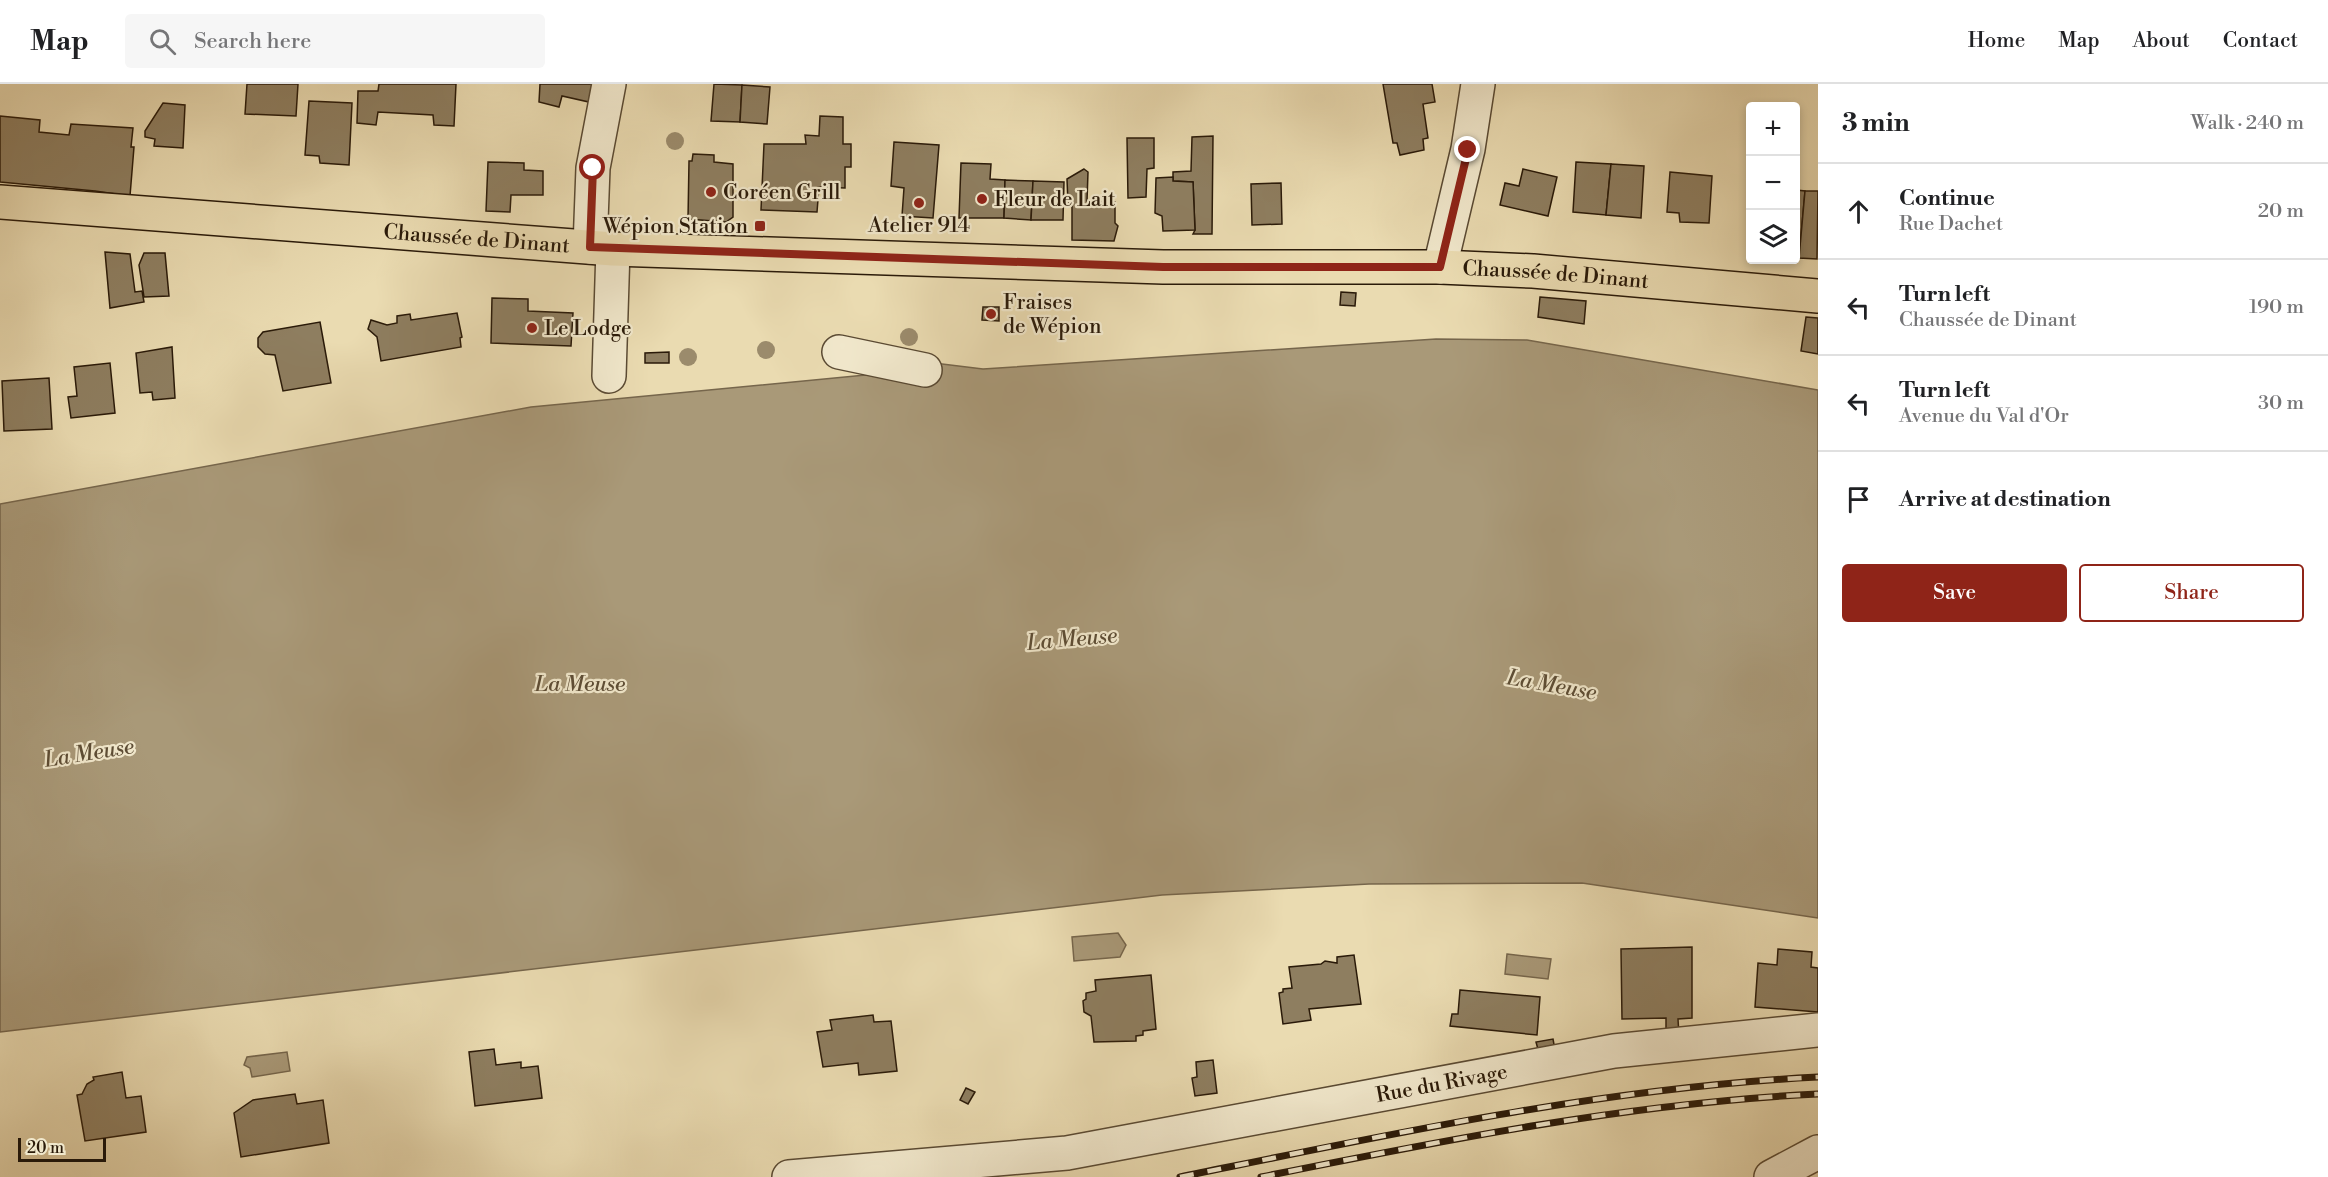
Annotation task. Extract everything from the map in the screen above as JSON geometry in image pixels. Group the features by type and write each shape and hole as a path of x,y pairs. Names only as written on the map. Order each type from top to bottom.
{"main road":[{"name":"Chaussée de Dinant","path":"0,202 601,248 1163,267 1440,267 1533,271 1818,296"}],"street":[{"path":"609,84 593,168 601,248 609,376"},
{"path":"1440,267 1468,150 1478,84"},
{"path":"839,352 925,370"},
{"name":"Rue du Rivage","path":"789,1177 1070,1165 1614,1051 1818,1030"},
{"path":"1771,1177 1818,1152"}],"water":[{"name":"La Meuse","path":"1436,339 1527,340 1818,390 1818,918 1582,883 1369,884 1162,895 0,1032 0,504 531,407 876,374 934,363 983,369"},
{"path":"1118,933 1126,945 1120,957 1074,961 1072,937"},
{"path":"1507,954 1551,959 1548,979 1505,974"},
{"path":"287,1052 290,1071 252,1077 250,1068 244,1065 247,1057"}],"building":[{"path":"247,84 298,84 296,116 245,114"},
{"path":"379,84 456,84 454,126 434,125 433,115 378,112 376,125 357,123 358,91 378,91"},
{"path":"540,84 594,84 589,102 562,96 559,107 539,102"},
{"path":"714,84 742,85 740,122 711,121"},
{"path":"1383,84 1432,84 1435,102 1423,104 1428,138 1423,139 1424,150 1400,155 1397,143 1393,143"},
{"path":"742,85 770,87 767,124 740,122"},
{"path":"309,101 352,103 349,165 320,163 319,156 305,155"},
{"path":"163,103 185,105 183,148 154,146 155,139 145,137 145,131"},
{"path":"0,116 40,120 39,132 69,135 71,124 133,128 131,147 134,147 130,196 0,182"},
{"path":"820,116 843,117 843,144 851,144 851,167 845,167 845,188 819,187 817,212 761,210 764,144 806,144 805,135 819,136"},
{"path":"1213,136 1212,234 1193,234 1195,230 1193,182 1173,181 1173,172 1191,171 1192,137"},
{"path":"1127,138 1154,138 1154,168 1147,169 1146,197 1128,198"},
{"path":"894,142 939,145 933,218 902,216 904,188 891,186"},
{"path":"693,154 714,155 714,162 733,164 733,217 726,222 688,219 689,161 692,161"},
{"path":"488,162 524,163 524,170 543,171 543,195 511,195 510,212 486,211"},
{"path":"1576,162 1611,164 1606,215 1573,212"},
{"name":"Fleur de Lait","path":"961,163 991,164 990,179 1005,180 1004,218 959,218"},
{"path":"1611,164 1644,166 1641,218 1606,215"},
{"path":"1084,169 1088,172 1087,201 1115,202 1115,223 1118,226 1114,241 1072,240 1072,204 1068,204 1067,179"},
{"path":"1523,169 1557,177 1548,216 1500,205 1505,183 1519,186"},
{"path":"1670,172 1712,176 1709,223 1680,222 1679,213 1667,212"},
{"path":"1173,177 1173,181 1193,182 1195,230 1163,231 1162,216 1155,213 1156,178"},
{"path":"1005,180 1033,181 1031,220 1004,218"},
{"path":"1033,181 1064,182 1063,220 1031,220"},
{"path":"1281,183 1282,224 1252,225 1251,184"},
{"path":"1800,190 1805,191 1800,247"},
{"path":"1805,191 1818,191 1817,259 1800,258"},
{"path":"105,252 130,254 135,292 142,291 144,302 110,308"},
{"path":"144,253 165,253 169,296 144,297 139,265"},
{"path":"1341,292 1356,293 1355,306 1340,305"},
{"path":"1540,297 1586,301 1584,324 1538,317"},
{"name":"Le Lodge","path":"492,298 528,299 528,311 573,313 571,346 491,343"},
{"name":"Fraises de Wépion","path":"983,307 999,307 999,321 982,320"},
{"path":"457,313 462,337 460,338 461,347 381,361 377,337 368,329 371,320 387,325 397,323 397,316 410,314 411,320"},
{"path":"1806,317 1818,318 1818,354 1801,351"},
{"path":"320,322 331,383 283,391 275,355 265,354 258,347 258,338 263,332"},
{"path":"172,347 175,398 153,400 152,392 140,393 136,353"},
{"path":"669,352 669,363 645,363 645,353"},
{"path":"110,363 115,413 71,418 68,397 77,396 74,367"},
{"path":"49,378 52,429 4,431 2,381"},
{"path":"1692,947 1692,1018 1678,1019 1679,1036 1666,1036 1666,1018 1622,1019 1621,949"},
{"path":"1778,949 1812,952 1811,967 1818,968 1818,1012 1755,1007 1758,963 1777,965"},
{"path":"1354,955 1361,1004 1309,1009 1311,1020 1283,1024 1279,993 1283,992 1283,989 1292,988 1289,967 1321,964 1325,961 1337,963 1337,957"},
{"path":"1151,975 1156,1029 1143,1031 1143,1035 1136,1036 1136,1041 1094,1042 1091,1016 1084,1012 1083,1001 1086,999 1086,993 1096,991 1095,980"},
{"path":"1460,990 1540,997 1537,1035 1450,1026 1452,1014 1458,1014"},
{"path":"873,1015 874,1022 891,1021 897,1071 859,1075 858,1063 823,1067 817,1032 832,1030 830,1020"},
{"path":"1553,1039 1555,1050 1539,1053 1536,1042"},
{"path":"494,1049 496,1065 521,1062 521,1068 538,1066 542,1098 475,1106 469,1052"},
{"path":"1213,1060 1217,1093 1195,1096 1192,1078 1197,1077 1196,1062"},
{"path":"122,1072 126,1098 141,1096 146,1132 85,1141 77,1095 82,1094 87,1084 94,1080 93,1077"},
{"path":"966,1088 975,1092 968,1104 960,1100"},
{"path":"295,1094 297,1104 323,1100 329,1143 241,1157 234,1113 253,1100"}],"railway":[{"path":"1180,1177 1418,1129 1577,1102 1657,1091 1818,1077"},
{"path":"1261,1177 1469,1137 1608,1114 1818,1094"}],"place":[{"name":"Coréen Grill","path":"711,192"},
{"name":"Fleur de Lait","path":"982,199"},
{"name":"Atelier 914","path":"919,203"},
{"name":"Wépion Station","path":"760,226"},
{"name":"Fraises de Wépion","path":"991,314"},
{"name":"Le Lodge","path":"532,328"}],"route":[{"path":"593,168 590,247 1163,267 1440,267 1468,150"}]}
